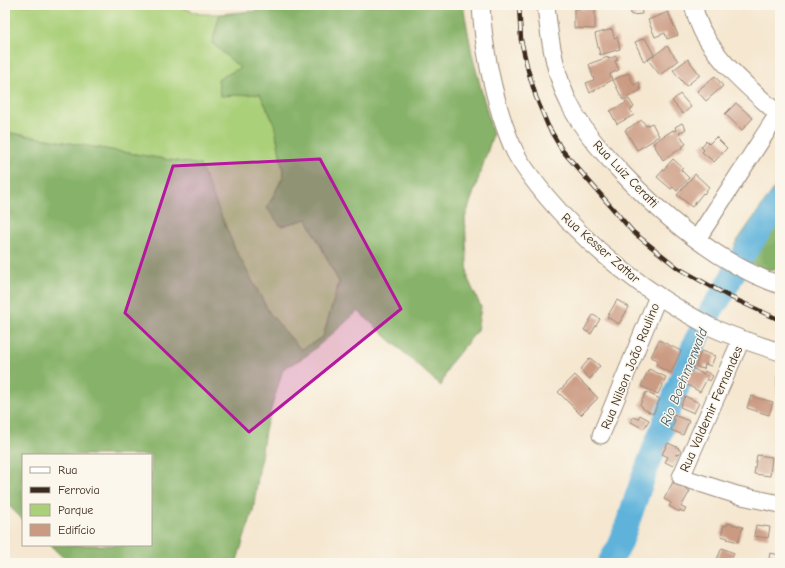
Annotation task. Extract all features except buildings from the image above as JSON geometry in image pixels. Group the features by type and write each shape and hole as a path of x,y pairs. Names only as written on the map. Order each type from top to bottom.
{"street":[{"name":"Rua Kesser Zattar","path":"480,5 485,45 501,120 508,138 524,168 555,207 582,235 608,258 658,296 710,326 741,340 780,352"},
{"name":"Rua Luiz Ceratti","path":"546,5 555,61 567,98 578,120 592,139 634,185 674,222 744,270 778,280"},
{"path":"692,5 704,35 727,67 779,112 697,239"},
{"name":"Rua Nilson João Raulino","path":"601,435 658,296"},
{"name":"Rua Valdemir Fernandes","path":"741,340 681,478 737,495 780,504"}],"highlighted area":[{"path":"320,159 401,309 249,432 125,313 173,166"}],"green space":[{"path":"5,5 175,5 200,14 220,14 212,43 241,68 260,94 274,123 284,175 267,208 281,226 307,219 339,282 323,337 301,350 270,314 235,249 200,165 5,132"},
{"path":"322,5 463,5 472,54 493,135 465,218 468,279 481,307 477,331 449,365 441,386 358,311 306,356 283,369 265,430 253,511 236,563 69,563 51,546 152,546 152,454 22,454 22,519 5,502 5,132 200,165 235,249 270,314 301,350 323,337 339,282 307,219 281,226 267,208 284,175 274,123 260,94 220,96 218,79 240,68 212,43 220,14"},
{"path":"780,180 780,266 768,270 751,263 735,251 735,244"}],"waterway":[{"name":"Rio Boehmerwald","path":"609,563 620,545 643,478 695,342 743,255 780,201"}],"railway":[{"path":"519,5 521,40 536,97 548,126 562,150 633,232 678,268 730,297 780,320"}]}
